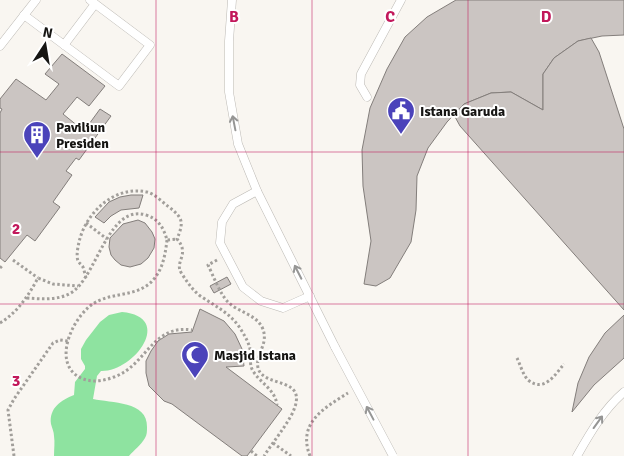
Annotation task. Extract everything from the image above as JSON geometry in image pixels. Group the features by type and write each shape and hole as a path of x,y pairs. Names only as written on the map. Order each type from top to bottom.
{"lane":[{"path":"0,46 36,0"},
{"path":"232,0 228,92 238,144 257,191 335,347 393,456"},
{"path":"367,97 360,85 361,74 401,0"},
{"path":"24,15 64,45 119,86 150,45 92,2 64,45"},
{"path":"257,191 233,204 222,222 220,243 226,255 243,287 261,301 283,308 310,296"},
{"path":"577,456 588,435 614,401 624,392"}],"path":[{"path":"86,278 78,261 77,248 86,223 98,208 119,194 135,191 154,195 179,215 182,229 178,240"},
{"path":"27,298 45,300 73,292 86,278 118,223 127,216 137,213 157,221 164,229 167,240 166,253 157,275 139,291 98,301 78,320 68,341 65,353 72,371 81,378 94,381 106,380 130,369 154,342 165,334 175,331 192,330"},
{"path":"86,223 107,239"},
{"path":"167,240 178,240"},
{"path":"178,240 184,251 180,272 199,295 226,312 237,324 248,344 252,369 258,379 272,392 277,404"},
{"path":"226,255 208,265 227,301 238,310 255,319 262,327 265,339 258,360 258,368 265,378 285,383 294,390 296,400 292,414 264,456"},
{"path":"13,260 38,278 53,284 78,286"},
{"path":"0,323 10,317 27,298 38,278"},
{"path":"14,456 8,410 53,343 60,340 68,341"},
{"path":"516,358 528,379 536,384 547,383 564,364"},
{"path":"310,456 306,434 314,418 325,408 351,391"},
{"path":"273,443 291,456"},
{"path":"251,451 257,456"}],"shaded area":[{"path":"122,312 138,316 146,323 147,333 144,344 126,363 114,369 101,371 97,376 93,399 127,405 142,412 146,418 146,437 129,456 54,456 54,433 51,424 52,413 60,402 74,395 75,382 85,369 81,359 81,349 100,322 109,315"}],"building":[{"name":"Istana Garuda","path":"456,0 624,0 624,35 602,36 578,41 554,58 543,74 543,110 511,92 491,93 464,104 447,122 428,148 417,176 416,210 411,242 390,278 376,286 364,284 371,241 363,186 362,150 370,108 387,69 405,37 427,17"},
{"path":"591,38 599,52 624,129 624,310 460,126 454,115 464,104 491,93 511,92 543,110 543,74 554,58 578,41"},
{"name":"Paviliun Presiden","path":"62,54 105,86 89,106 77,97 63,114 84,131 100,109 111,116 79,160 76,158 66,171 72,175 53,202 60,207 35,241 27,235 5,262 0,258 0,113 2,109 0,108 0,99 16,79 46,100 59,84 45,74"},
{"path":"131,195 143,195 139,208 121,210 104,223 95,217 109,202"},
{"path":"138,220 145,223 152,232 155,239 154,248 148,258 141,264 130,267 121,265 111,255 109,247 110,238 123,224"},
{"path":"227,277 231,284 214,293 210,286"},
{"name":"Masjid Istana","path":"200,309 224,321 235,334 242,349 244,366 226,367 282,409 247,456 242,456 172,404 164,401 149,386 146,361 151,351 158,341 169,334 192,332"},
{"path":"624,315 624,358 594,385 572,412 578,383 589,357 605,333"}],"place":[{"name":"Istana Garuda","path":"401,135"},
{"name":"Paviliun Presiden","path":"37,159"},
{"name":"Masjid Istana","path":"195,379"}]}
